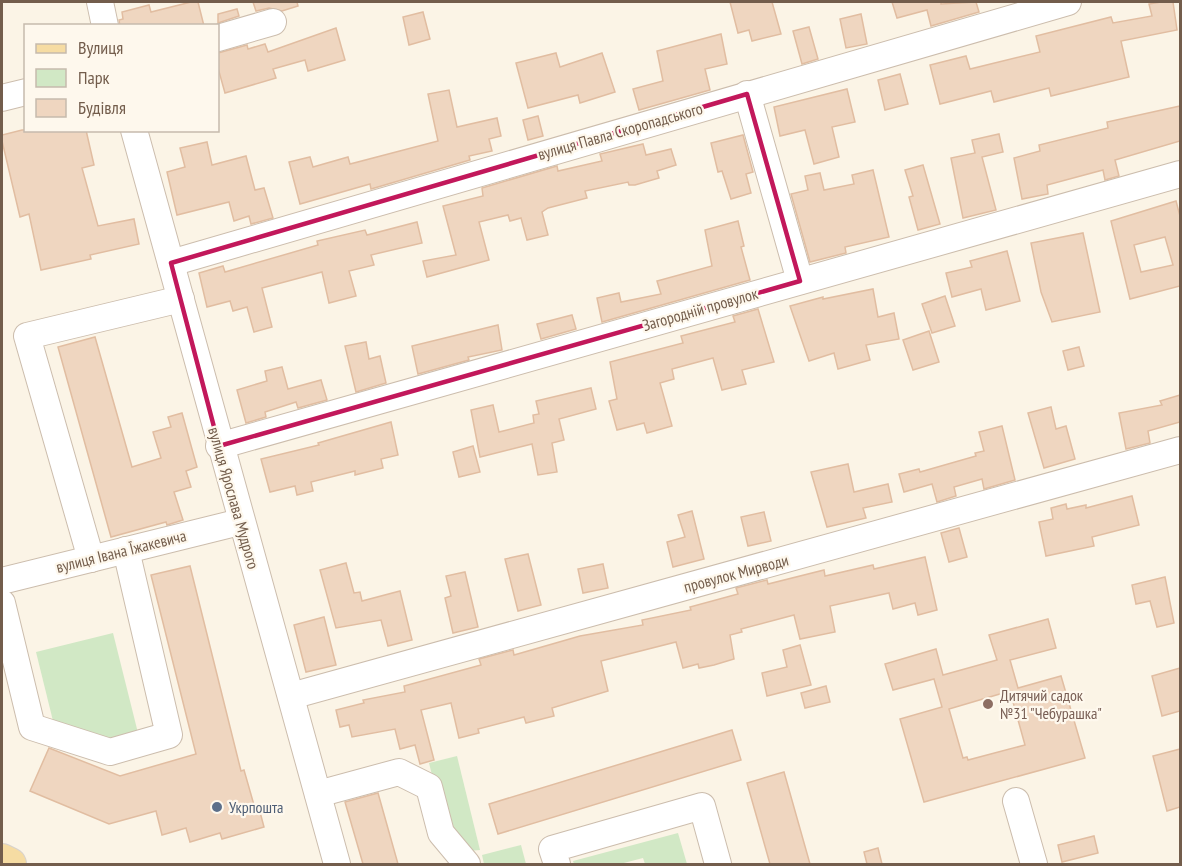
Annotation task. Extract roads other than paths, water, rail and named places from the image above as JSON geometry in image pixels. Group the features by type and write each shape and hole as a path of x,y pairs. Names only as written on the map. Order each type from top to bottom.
{"main road":[{"path":"2,860 10,864"}],"street":[{"path":"99,2 104,24"},
{"name":"вулиця Павла Скоропадського","path":"171,263 1068,2"},
{"path":"219,38 273,22"},
{"path":"2,98 24,92"},
{"path":"747,94 801,281"},
{"name":"вулиця Ярослава Мудрого","path":"135,132 240,522 337,864"},
{"name":"Загородній провулок","path":"219,446 1180,174"},
{"path":"91,559 27,336 181,299"},
{"name":"провулок Мирводи","path":"291,696 1180,450"},
{"name":"вулиця Івана Їжакевича","path":"2,580 240,522"},
{"path":"2,603 32,727 111,752 169,735 126,550"},
{"path":"318,794 399,772 429,787 441,833 467,864"},
{"path":"1017,801 1034,864"},
{"path":"557,864 552,849 702,806 718,864"}],"place":[{"name":"Дитячий садок №31 \"Чебурашка\"","path":"988,704"},
{"name":"Укрпошта","path":"217,807"}]}
